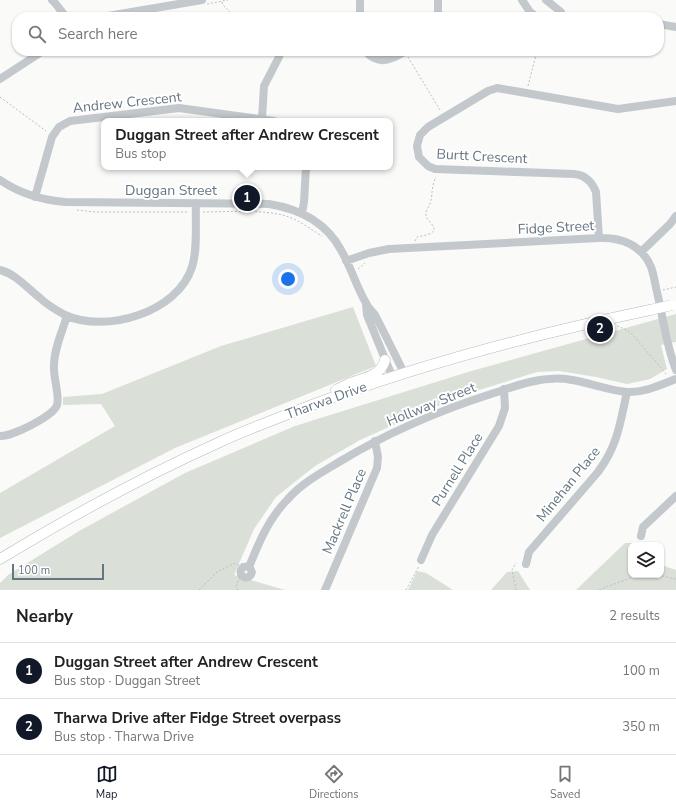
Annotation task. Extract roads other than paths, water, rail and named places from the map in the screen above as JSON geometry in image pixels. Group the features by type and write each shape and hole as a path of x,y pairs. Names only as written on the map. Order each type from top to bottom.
{"main road":[{"name":"Tharwa Drive","path":"0,559 107,497 175,463 265,423 322,401 404,372 538,335 598,320 674,305"},
{"path":"322,401 334,391 381,370 385,360"}],"street":[{"path":"52,0 63,12"},
{"path":"131,12 202,0"},
{"path":"360,0 360,12"},
{"path":"438,0 438,12"},
{"path":"522,0 531,12"},
{"path":"546,0 561,12"},
{"path":"664,25 676,27"},
{"path":"0,79 35,56"},
{"path":"371,56 383,60 403,56"},
{"path":"262,118 264,86 279,57"},
{"name":"Burtt Crescent","path":"599,238 596,192 593,185 585,177 574,174 435,169 428,166 420,157 417,146 418,138 428,127 494,89 504,89 618,109 676,102"},
{"name":"Andrew Crescent","path":"35,197 52,135 59,127 70,121 179,108 254,118"},
{"path":"302,213 306,170"},
{"name":"Duggan Street","path":"0,180 13,188 35,197 65,202 269,204 302,213 317,223 337,244 366,304 374,314 404,372"},
{"path":"0,270 19,280 50,306 67,316 96,322 112,322 126,319 143,313 166,301 176,293 187,279 195,254 196,204"},
{"path":"641,252 670,224 676,216"},
{"name":"Fidge Street","path":"346,261 369,252 382,250 398,253 417,250 611,237 622,240 633,244 641,252 651,268 671,355 676,370"},
{"name":"Duggan Street","path":"366,304 367,315 392,376"},
{"path":"0,436 9,436 55,410 58,399 54,379 54,358 67,316"},
{"name":"Hollway Street","path":"245,571 266,526 276,511 302,486 326,470 376,441 439,412 504,389 535,381 557,378 627,392 646,390 672,378"},
{"name":"Purnell Place","path":"421,560 432,535 499,426 505,408 504,389"},
{"name":"Minehan Place","path":"526,564 529,552 598,472 607,459 616,438 627,392"},
{"name":"Mackrell Place","path":"324,590 377,468 378,457 376,441"},
{"path":"641,536 643,527 676,496"}],"place":[{"name":"Duggan Street after Andrew Crescent","path":"247,198"},
{"name":"Tharwa Drive after Fidge Street overpass","path":"600,329"}]}
